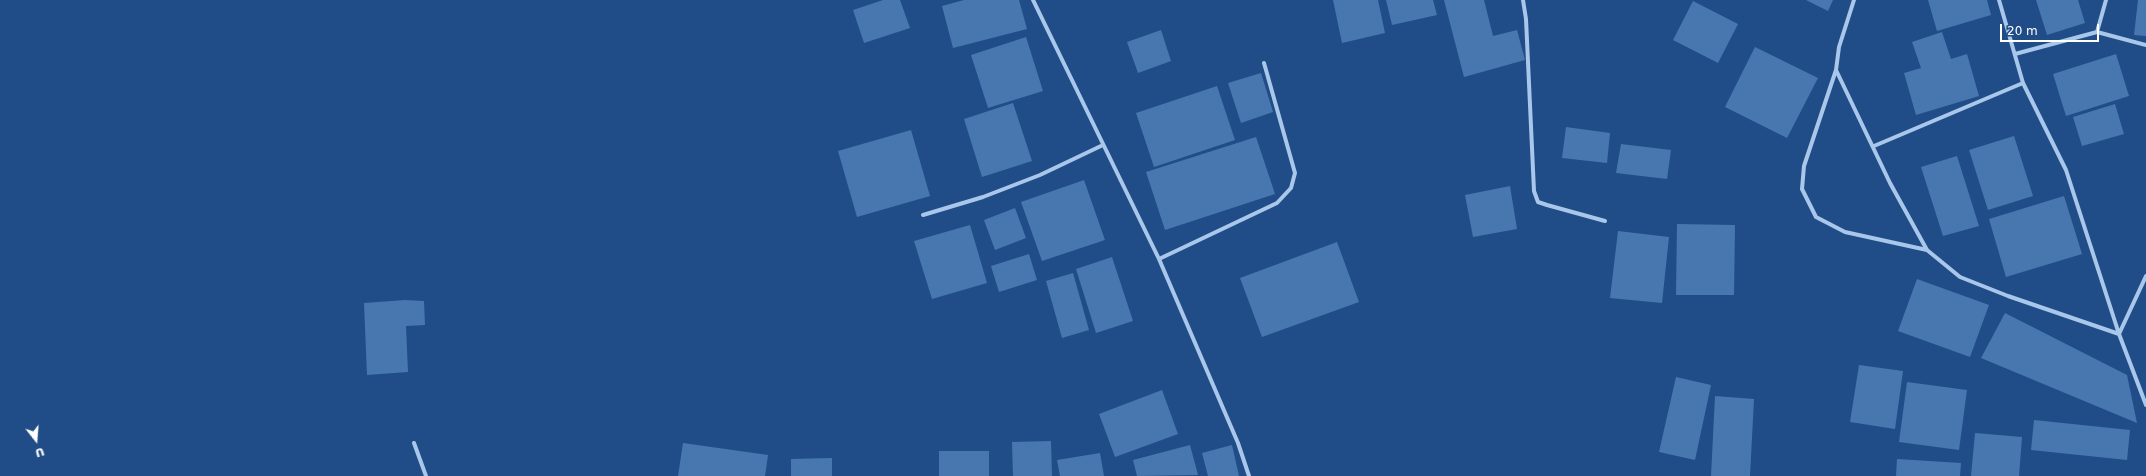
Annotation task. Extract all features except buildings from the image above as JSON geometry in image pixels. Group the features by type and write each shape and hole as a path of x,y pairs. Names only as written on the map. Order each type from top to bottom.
{"street":[{"path":"1033,0 1159,259 1238,443 1249,476"},
{"path":"1523,0 1526,19 1534,191 1538,202 1605,221"},
{"path":"1854,0 1839,47 1836,70 1804,166 1802,189 1816,217 1845,232 1927,250"},
{"path":"1999,0 2023,84 2066,170 2119,334 2146,405"},
{"path":"2097,32 2106,0"},
{"path":"2015,54 2097,32 2146,45"},
{"path":"1159,259 1277,203 1291,188 1295,173 1264,63"},
{"path":"1836,70 1874,146 1890,183 1927,250 1960,277 2008,296 2119,334"},
{"path":"1874,146 2023,84"},
{"path":"923,215 983,197 1033,178 1103,145"},
{"path":"2119,334 2146,276"},
{"path":"414,443 426,476"}]}
